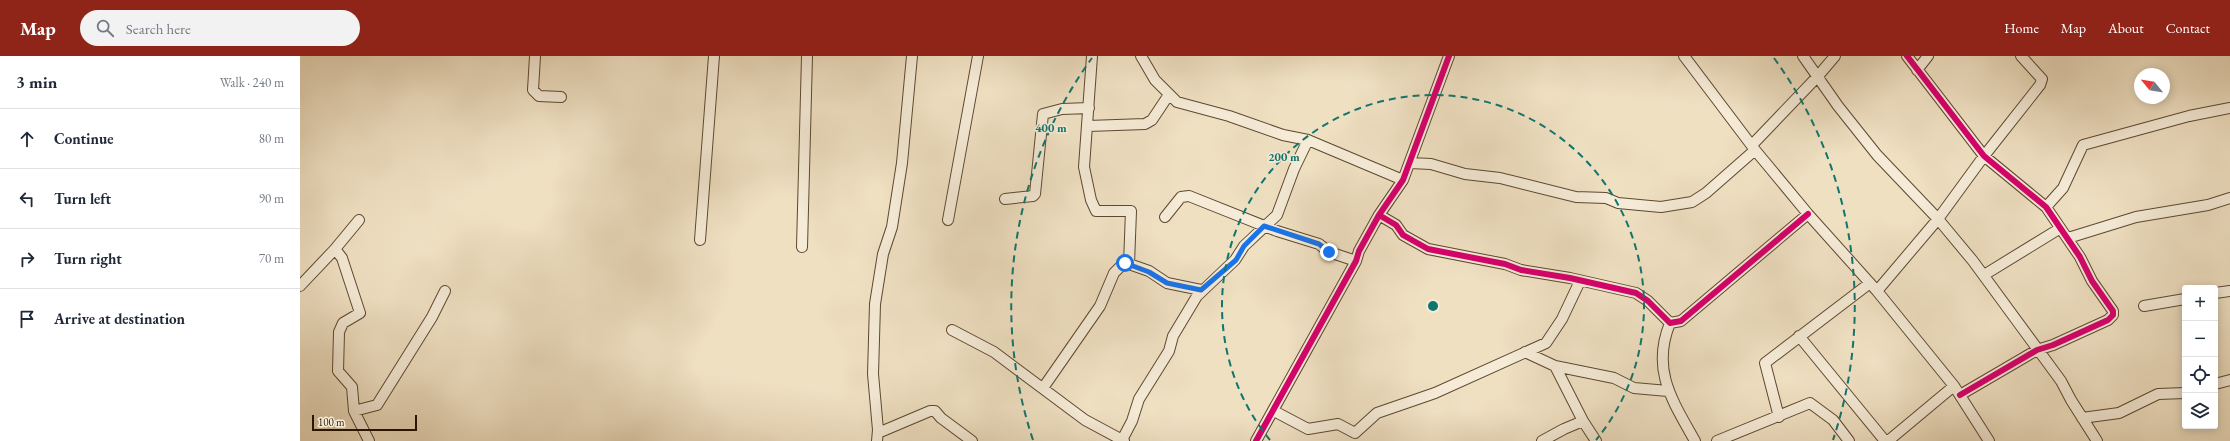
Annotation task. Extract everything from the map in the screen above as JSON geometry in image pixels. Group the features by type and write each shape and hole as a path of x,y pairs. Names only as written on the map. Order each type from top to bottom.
{"street":[{"path":"535,56 533,90 538,96 561,97"},
{"path":"700,240 714,56"},
{"path":"802,247 807,56"},
{"path":"912,56 900,177 892,227 882,254 875,304 872,374 878,437 930,411 935,411 941,418 972,441"},
{"path":"948,220 978,56"},
{"path":"1092,56 1084,167 1091,200 1096,210 1130,211 1129,264"},
{"path":"1141,56 1154,80 1168,96 1187,106 1229,116 1283,135 1308,140 1403,180"},
{"path":"1256,441 1356,261 1359,251 1379,215 1403,180 1449,56"},
{"path":"1684,56 1753,147 1808,214 1877,291 1954,386 1989,441"},
{"path":"1803,56 1838,106 1877,155 1938,219 1984,275 2061,381 2097,441"},
{"path":"1410,163 1431,164 1465,174 1500,178 1576,197 1606,198 1618,203 1662,207 1692,202 1706,193 1753,147 1835,56"},
{"path":"1907,56 1984,156 2046,207 2059,229 2068,238 2092,281 2113,310 2113,315 2108,320 2053,345 2037,350 1960,395"},
{"path":"1917,70 1928,56"},
{"path":"1877,291 1938,219 1984,156 2042,82 2021,56"},
{"path":"1088,126 1145,124 1152,120 1168,96"},
{"path":"1005,199 1033,196 1035,194 1043,114 1062,109 1089,108"},
{"path":"2046,207 2063,188 2082,145 2189,116 2230,108"},
{"path":"952,330 994,352 1085,420 1123,440 1132,421 1138,399 1169,351 1173,336 1201,290 1236,260 1244,246 1264,226 1278,215 1294,169 1308,140"},
{"path":"1165,217 1181,197 1189,196 1264,226 1319,244 1329,252 1356,261"},
{"path":"2068,238 2136,217 2208,205 2230,198"},
{"path":"1670,323 1681,322 1808,214"},
{"path":"1379,215 1396,225 1403,235 1428,249 1505,264 1521,270 1602,284 1636,293 1648,301 1670,323"},
{"path":"300,286 335,249 359,220"},
{"path":"1984,275 2059,229"},
{"path":"335,249 342,258 360,313 343,323 339,332 338,371 352,387 354,411 369,441"},
{"path":"1043,388 1100,306 1114,273 1122,265 1129,264 1149,272 1167,283 1201,290"},
{"path":"1274,411 1308,429 1338,424 1357,437 1377,413 1435,393 1546,343 1562,319 1580,281"},
{"path":"1779,417 1765,363 1870,283"},
{"path":"2218,293 2230,291"},
{"path":"354,411 377,405 432,317 445,292"},
{"path":"2144,306 2182,300"},
{"path":"1670,323 1662,347 1664,377 1668,391 1695,441"},
{"path":"1800,336 1885,441"},
{"path":"1546,343 1551,364 1583,422 1596,441"},
{"path":"1525,352 1551,364 1614,378 1634,388 1668,391"},
{"path":"2218,383 2230,380"},
{"path":"1888,441 1954,386"},
{"path":"2082,418 2119,413 2158,394 2182,393"},
{"path":"1717,441 1779,417 1810,402 1834,420 1850,441"},
{"path":"1542,441 1564,428 1583,422"}],"cycle path":[{"path":"1256,441 1356,261 1359,251 1379,215 1403,180 1449,56"},
{"path":"1907,56 1984,156 2046,207 2080,257 2092,281 2113,311 2113,315 2108,320 2053,345 2037,350 1960,395"},
{"path":"1379,215 1396,225 1403,235 1428,249 1505,264 1521,270 1570,278 1636,293 1648,301 1670,323 1681,321 1808,214"}],"route":[{"path":"1125,263 1149,272 1167,283 1201,290 1215,280 1236,260 1244,246 1264,226 1319,244 1329,252"}]}
